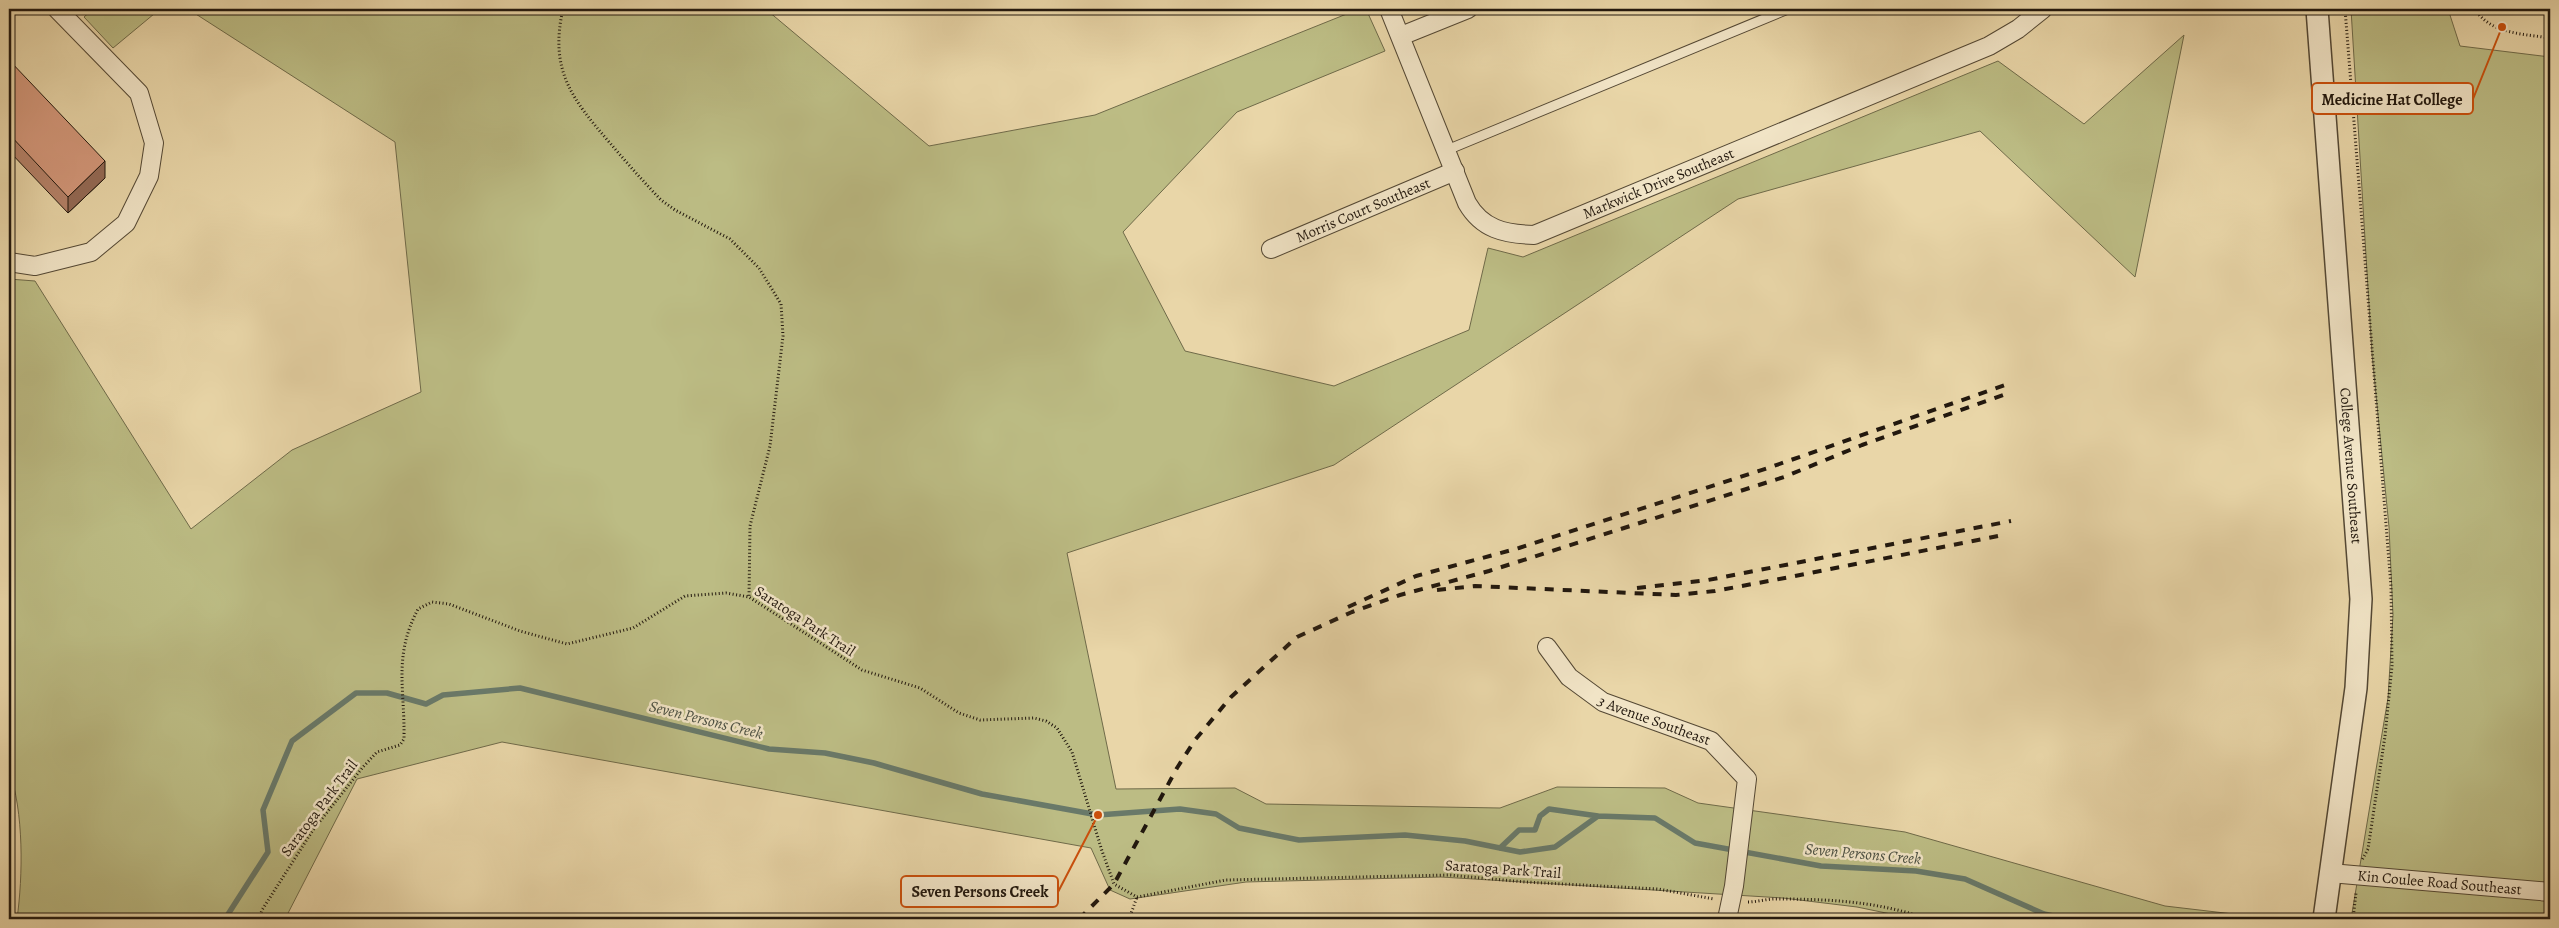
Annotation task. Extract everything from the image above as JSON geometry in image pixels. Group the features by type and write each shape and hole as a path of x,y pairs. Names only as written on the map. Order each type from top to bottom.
{"street":[{"path":"9,262 35,266 91,252 126,223 149,176 154,143 139,93 57,9"},
{"name":"Markwick Drive Southeast","path":"1389,9 1467,203 1475,217 1485,225 1506,233 1534,235 1981,50 2018,29 2042,9"},
{"path":"1400,36 1468,9"},
{"name":"College Avenue Southeast","path":"2317,9 2361,599 2356,688 2324,919"},
{"name":"Morris Court Southeast","path":"1270,249 1455,171"},
{"name":"3 Avenue Southeast","path":"1547,647 1569,677 1603,702 1711,741 1747,779 1744,817 1727,919"},
{"path":"2317,919 2329,882"},
{"name":"Kin Coulee Road Southeast","path":"2329,882 2550,892"}],"lane":[{"path":"1447,150 1788,9"}],"path":[{"path":"563,9 558,43 562,68 571,94 585,114 661,200 675,210 730,239 747,254 769,281 781,304 783,336 770,446 750,526 751,564 749,597"},
{"path":"2475,9 2484,20 2498,28 2514,33 2550,38"},
{"name":"Saratoga Park Trail","path":"259,919 262,910 313,830 377,752 400,745 404,739 401,661 406,636 418,609 432,602 449,604 520,631 567,644 633,628 685,596 726,592 749,597 862,670 920,688 959,713 980,720 1018,717 1046,721 1057,728 1072,752 1114,884 1137,897 1226,880 1449,875 1526,882 1658,888 1732,894 1755,902 1772,899 1858,902 1907,912 1927,919"},
{"path":"1129,919 1137,897"}],"green space":[{"path":"93,9 160,9 113,48 84,17"},
{"path":"188,9 771,9 768,11 929,146 1095,115 1359,9 1366,9 1385,51 1237,112 1123,232 1185,351 1334,386 1469,330 1488,248 1523,257 1998,61 2084,124 2184,35 2135,277 1980,131 1738,199 1334,465 1067,553 1116,789 1235,788 1266,804 1500,808 1557,787 1665,788 1698,803 1905,832 2165,906 2276,919 1915,919 1857,907 1783,898 1441,877 1246,882 1130,899 1110,890 1091,848 502,742 357,779 285,919 17,919 21,864 20,824 14,787 9,770 9,279 35,281 191,529 292,450 421,392 395,142"},
{"path":"2351,9 2448,9 2460,46 2550,57 2550,919 2351,919 2388,698 2393,615 2389,527 2372,354"}],"building":[{"path":"9,60 105,161 68,197 9,134"}],"waterway":[{"name":"Seven Persons Creek","path":"225,919 268,852 263,810 292,741 356,693 387,693 426,704 443,695 520,688 769,749 825,753 874,763 982,794 1098,815 1180,809 1216,814 1239,828 1299,840 1405,835 1465,841 1520,852 1555,847 1598,816 1655,818 1695,843 1821,866 1916,871 1965,879 2044,914 2067,919"},
{"name":"Seven Persons Creek","path":"1500,848 1519,830 1535,830 1540,816 1549,809 1598,816"}],"railway":[{"path":"1348,607 1416,576 1519,548 1768,468 2008,384"},
{"path":"1079,919 1114,884 1177,768 1195,740 1231,697 1297,637 1352,612 1400,595 1489,571 1784,477 1862,445 2009,393"},
{"path":"1637,588 1708,580 2011,521"},
{"path":"1437,590 1475,586 1676,595 1715,591 1998,536"}],"place":[{"name":"Medicine Hat College","path":"2502,27"},
{"name":"Seven Persons Creek","path":"1098,815"}]}
